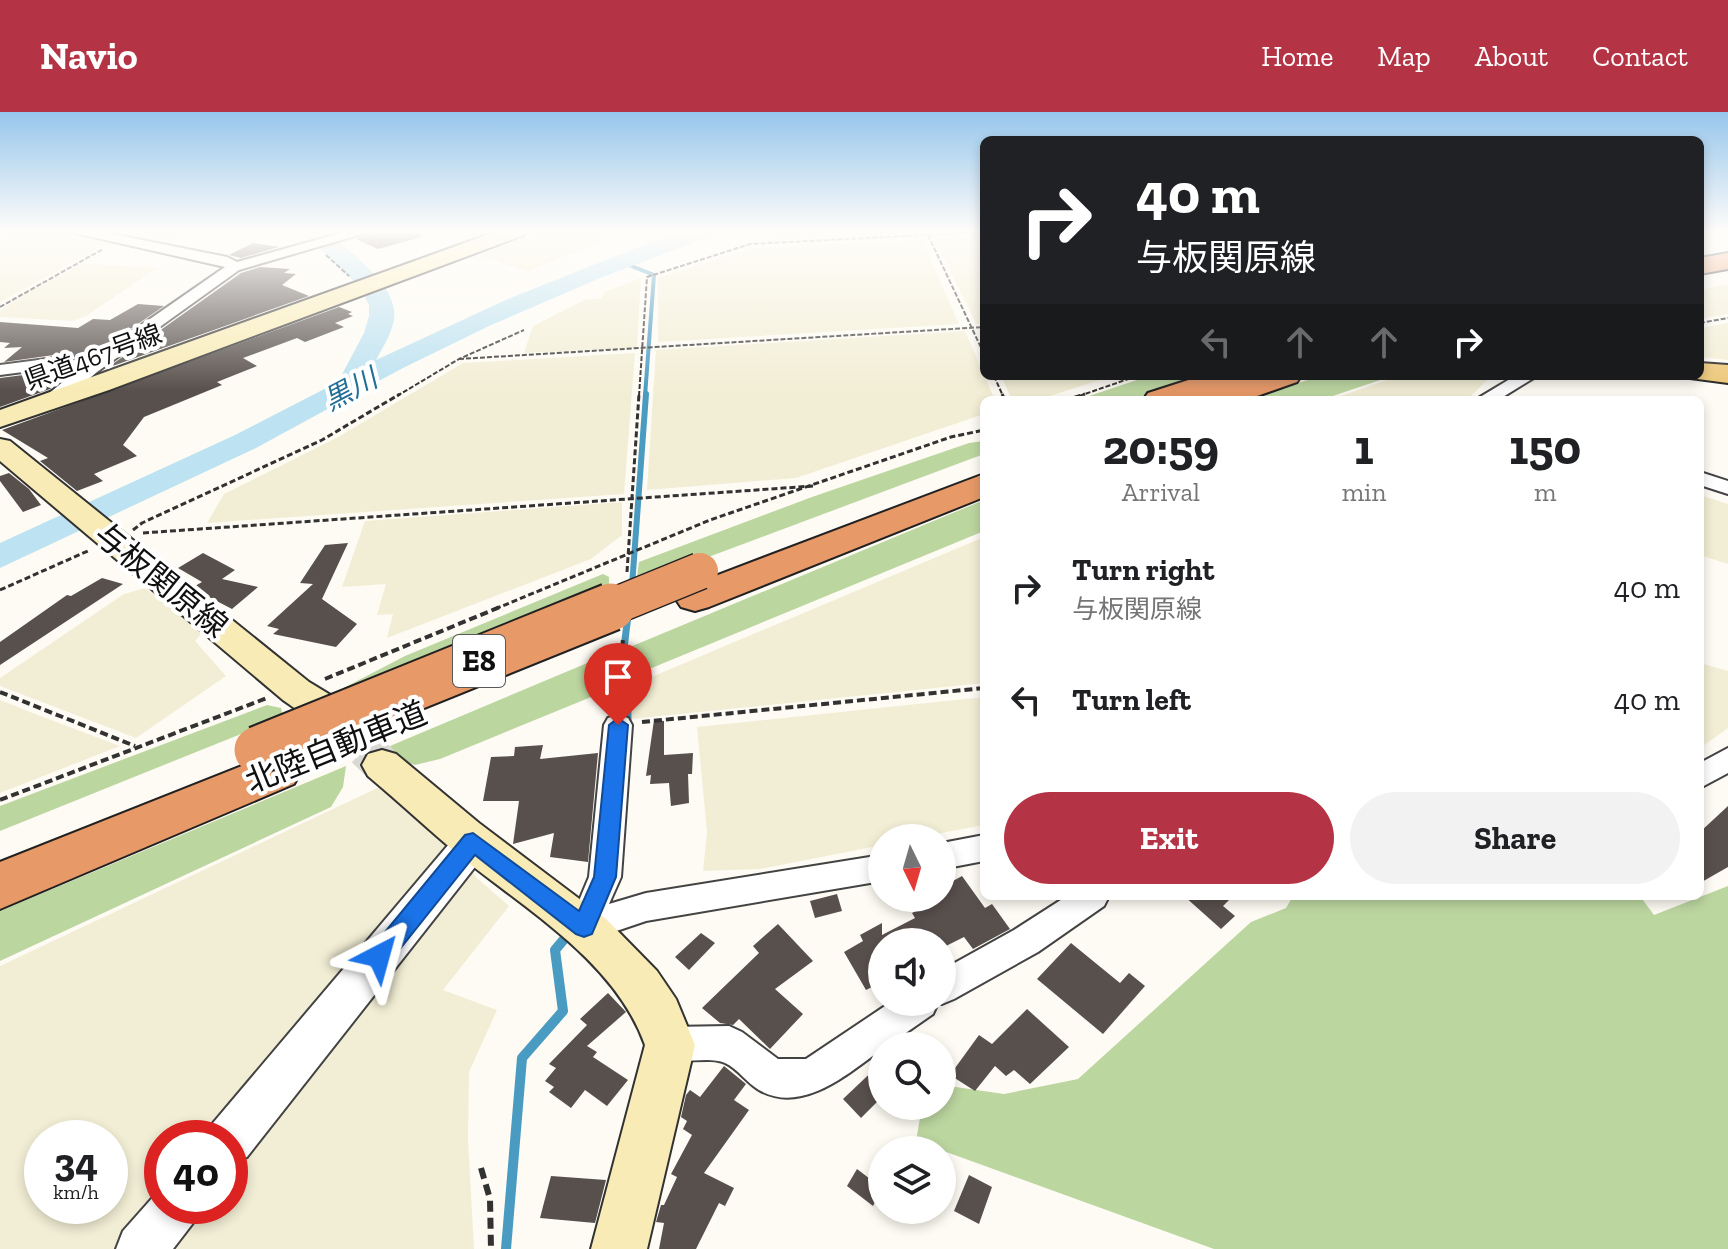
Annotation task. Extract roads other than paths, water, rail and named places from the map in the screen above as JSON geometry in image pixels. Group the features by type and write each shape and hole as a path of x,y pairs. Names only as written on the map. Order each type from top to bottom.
{"highway":[{"path":"1171,396 1219,380"},
{"path":"1227,396 1274,380"},
{"name":"北陸自動車道","path":"0,886 268,761 980,465"},
{"name":"北陸自動車道","path":"697,585 980,486"},
{"name":"北陸自動車道","path":"0,854 268,761"}],"main road":[{"name":"県道467号線","path":"0,419 375,284"},
{"path":"1704,372 1728,374"},
{"name":"与板関原線","path":"0,447 310,700"},
{"path":"382,765 473,842 584,927 650,997 665,1023 670,1045 619,1249"}],"street":[{"path":"48,404 91,368 210,284"},
{"path":"0,370 54,363 91,368"},
{"path":"1491,396 1521,380"},
{"path":"1704,479 1728,488"},
{"path":"584,927 605,877 618,725"},
{"path":"1704,774 1728,759"},
{"path":"246,1120 473,842"},
{"path":"956,853 980,849"},
{"path":"584,927 646,907 868,870"},
{"path":"956,980 1026,941 1087,900"},
{"path":"670,1045 729,1044 772,1077 811,1077 900,1016"},
{"path":"141,1249 161,1224"}],"waterway":[{"path":"350,385 377,333 382,316 381,305 369,284"},
{"name":"黒川","path":"0,557 280,425 443,337 564,284"},
{"path":"645,396 653,284"},
{"path":"632,586 646,394"},
{"path":"628,615 622,665 628,689 628,725"},
{"path":"506,1249 522,1058 563,1011 555,950 571,931"}],"tunnel":[{"path":"324,709 382,765"}]}
